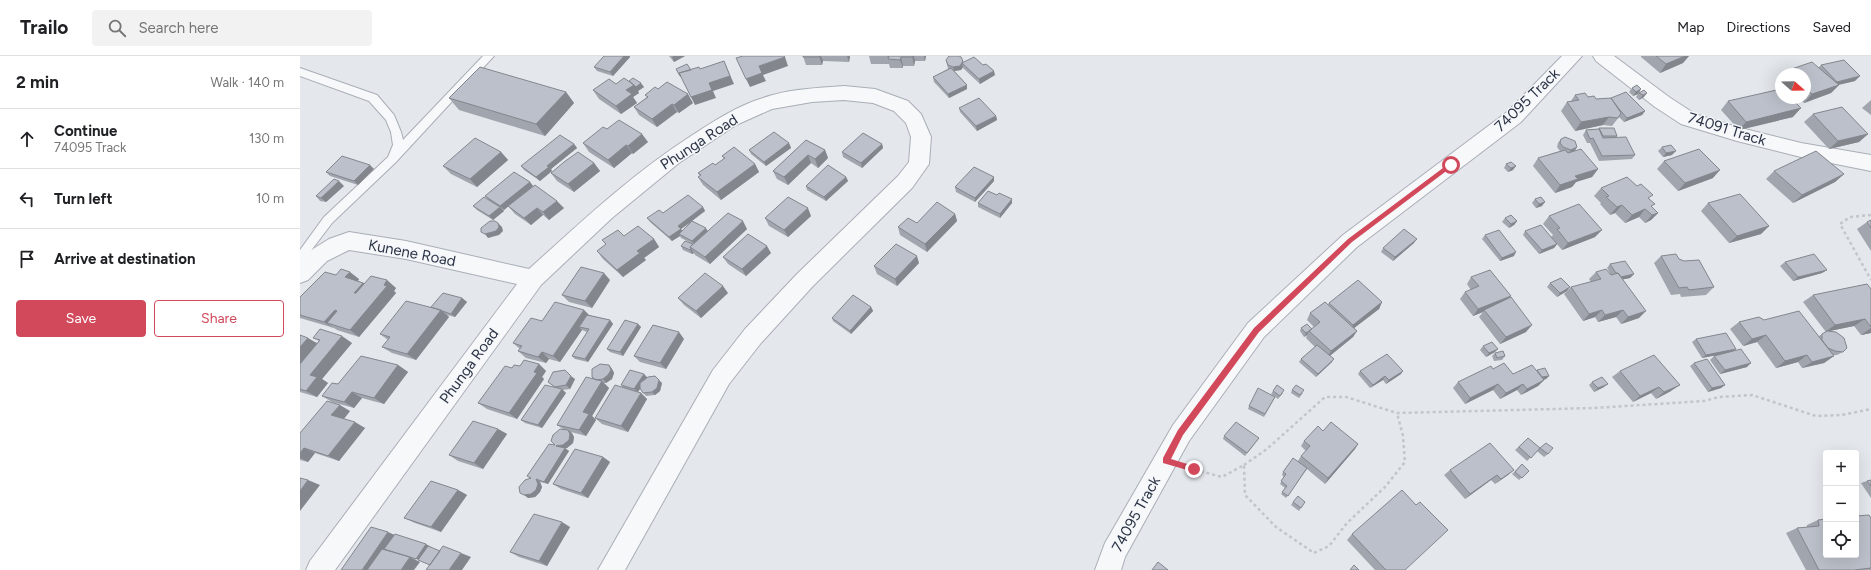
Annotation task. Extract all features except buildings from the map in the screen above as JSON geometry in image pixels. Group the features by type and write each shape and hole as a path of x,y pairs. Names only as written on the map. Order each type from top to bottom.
{"street":[{"name":"74095 Track","path":"1108,570 1114,552 1166,461 1180,433 1256,330 1350,241 1514,117 1572,56"},
{"name":"74091 Track","path":"1602,56 1688,119 1729,132 1801,150 1871,163"},
{"name":"Phunga Road","path":"319,570 533,279 605,212 672,158 728,120 768,103 812,95 844,93 875,96 901,106 914,119 921,137 918,164 905,182 805,280 753,336 721,378 611,570"},
{"name":"Kunene Road","path":"300,274 320,255 336,245 349,241 406,250 533,279"}],"lane":[{"path":"300,261 309,245 328,220 392,158 489,56"},
{"path":"300,72 374,98 390,118 396,132 398,145 392,158"}],"path":[{"path":"1871,215 1850,217 1840,224 1871,280"},
{"path":"1166,461 1222,477 1244,465 1267,449 1325,397 1346,397 1396,412 1594,408 1663,404 1719,397 1752,395 1816,416 1842,415 1871,409"},
{"path":"1244,465 1245,496 1276,527 1314,553 1329,546 1347,523 1385,487 1405,462 1403,436 1396,412"}],"route":[{"path":"1194,469 1166,461 1180,433 1256,330 1350,241 1451,165"}]}
